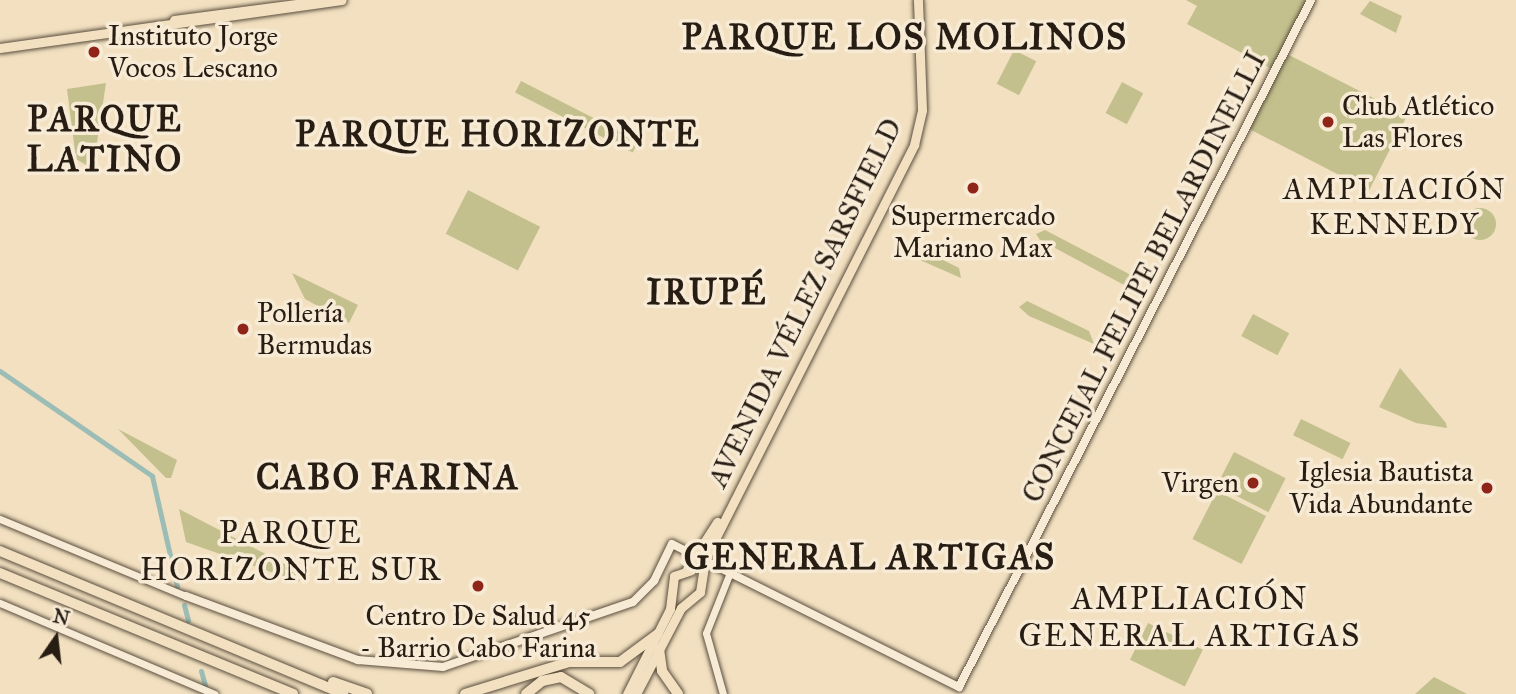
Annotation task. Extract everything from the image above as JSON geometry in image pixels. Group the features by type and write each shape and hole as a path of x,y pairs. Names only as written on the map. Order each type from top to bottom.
{"highway":[{"path":"0,551 344,694"},
{"path":"0,573 293,694"},
{"path":"466,694 569,662 620,662 658,634"},
{"path":"234,649 366,693"},
{"path":"659,649 662,671 678,694"},
{"path":"526,694 561,677 589,694"},
{"path":"256,679 283,694"}],"main road":[{"path":"0,42 324,0"},
{"path":"0,48 342,0"},
{"name":"AVENIDA VÉLEZ SARSFIELD","path":"690,599 701,589 701,558 916,139 915,0"},
{"name":"CONCEJAL FELIPE BELARDINELLI","path":"731,570 959,687 1311,0"},
{"path":"186,596 358,660 433,668 474,661 626,606 657,575 672,544 731,570"},
{"name":"AVENIDA VÉLEZ SARSFIELD","path":"673,586 687,569 701,558"},
{"path":"687,569 700,577"},
{"path":"636,694 659,649 690,599 657,575"},
{"path":"627,694 658,634 673,586"}],"street":[{"path":"0,519 186,596"},
{"path":"723,694 706,633 731,570"},
{"path":"0,603 214,694"}],"shaded area":[{"path":"1186,0 1307,2 1272,69 1187,24 1197,6"},
{"path":"1370,1 1402,16 1396,33 1360,14"},
{"path":"1014,50 1036,61 1019,95 997,84"},
{"name":"Club Atlético Las Flores","path":"1287,54 1407,115 1369,190 1249,129"},
{"path":"521,81 639,141 633,153 515,93"},
{"path":"1122,82 1143,93 1127,124 1106,113"},
{"path":"106,83 93,169 76,159 67,89"},
{"path":"468,190 540,227 518,270 446,234"},
{"path":"1480,208 1491,213 1496,224 1491,235 1480,240 1469,235 1464,224 1469,213"},
{"path":"1045,230 1133,276 1133,283 1126,286 1040,240 1036,234"},
{"path":"923,250 959,268 961,278 920,260 915,254"},
{"path":"292,273 358,305 349,323 305,299"},
{"path":"1027,301 1089,331 1094,344 1029,316 1019,307"},
{"path":"1253,314 1289,333 1277,355 1241,336"},
{"path":"1400,368 1446,423 1447,428 1416,423 1379,407"},
{"path":"1301,419 1350,443 1343,459 1293,435"},
{"path":"118,429 177,460 171,478 166,478"},
{"path":"1234,452 1286,478 1268,512 1217,486"},
{"path":"1217,491 1266,516 1241,564 1192,539"},
{"path":"179,509 302,573 299,582 186,542"},
{"path":"1148,623 1203,650 1185,687 1130,660"},
{"path":"1434,677 1467,694 1415,694"}],"waterway":[{"path":"0,371 152,476 177,586"},
{"path":"184,605 188,620"},
{"path":"201,671 205,685"}],"place":[{"name":"Instituto Jorge Vocos Lescano","path":"94,52"},
{"name":"Club Atlético Las Flores","path":"1328,122"},
{"name":"Supermercado Mariano Max","path":"973,188"},
{"name":"Pollería Bermudas","path":"243,329"},
{"name":"Virgen","path":"1253,483"},
{"name":"Iglesia Bautista Vida Abundante","path":"1487,488"},
{"name":"Centro De Salud 45 - Barrio Cabo Farina","path":"478,586"}],"district":[{"name":"PARQUE LOS MOLINOS","path":"905,38"},
{"name":"PARQUE HORIZONTE","path":"498,135"},
{"name":"PARQUE LATINO","path":"105,140"},
{"name":"AMPLIACIÓN KENNEDY","path":"1395,206"},
{"name":"IRUPÉ","path":"707,293"},
{"name":"CABO FARINA","path":"388,478"},
{"name":"PARQUE HORIZONTE SUR","path":"291,552"},
{"name":"GENERAL ARTIGAS","path":"870,558"},
{"name":"AMPLIACIÓN GENERAL ARTIGAS","path":"1190,618"}]}
